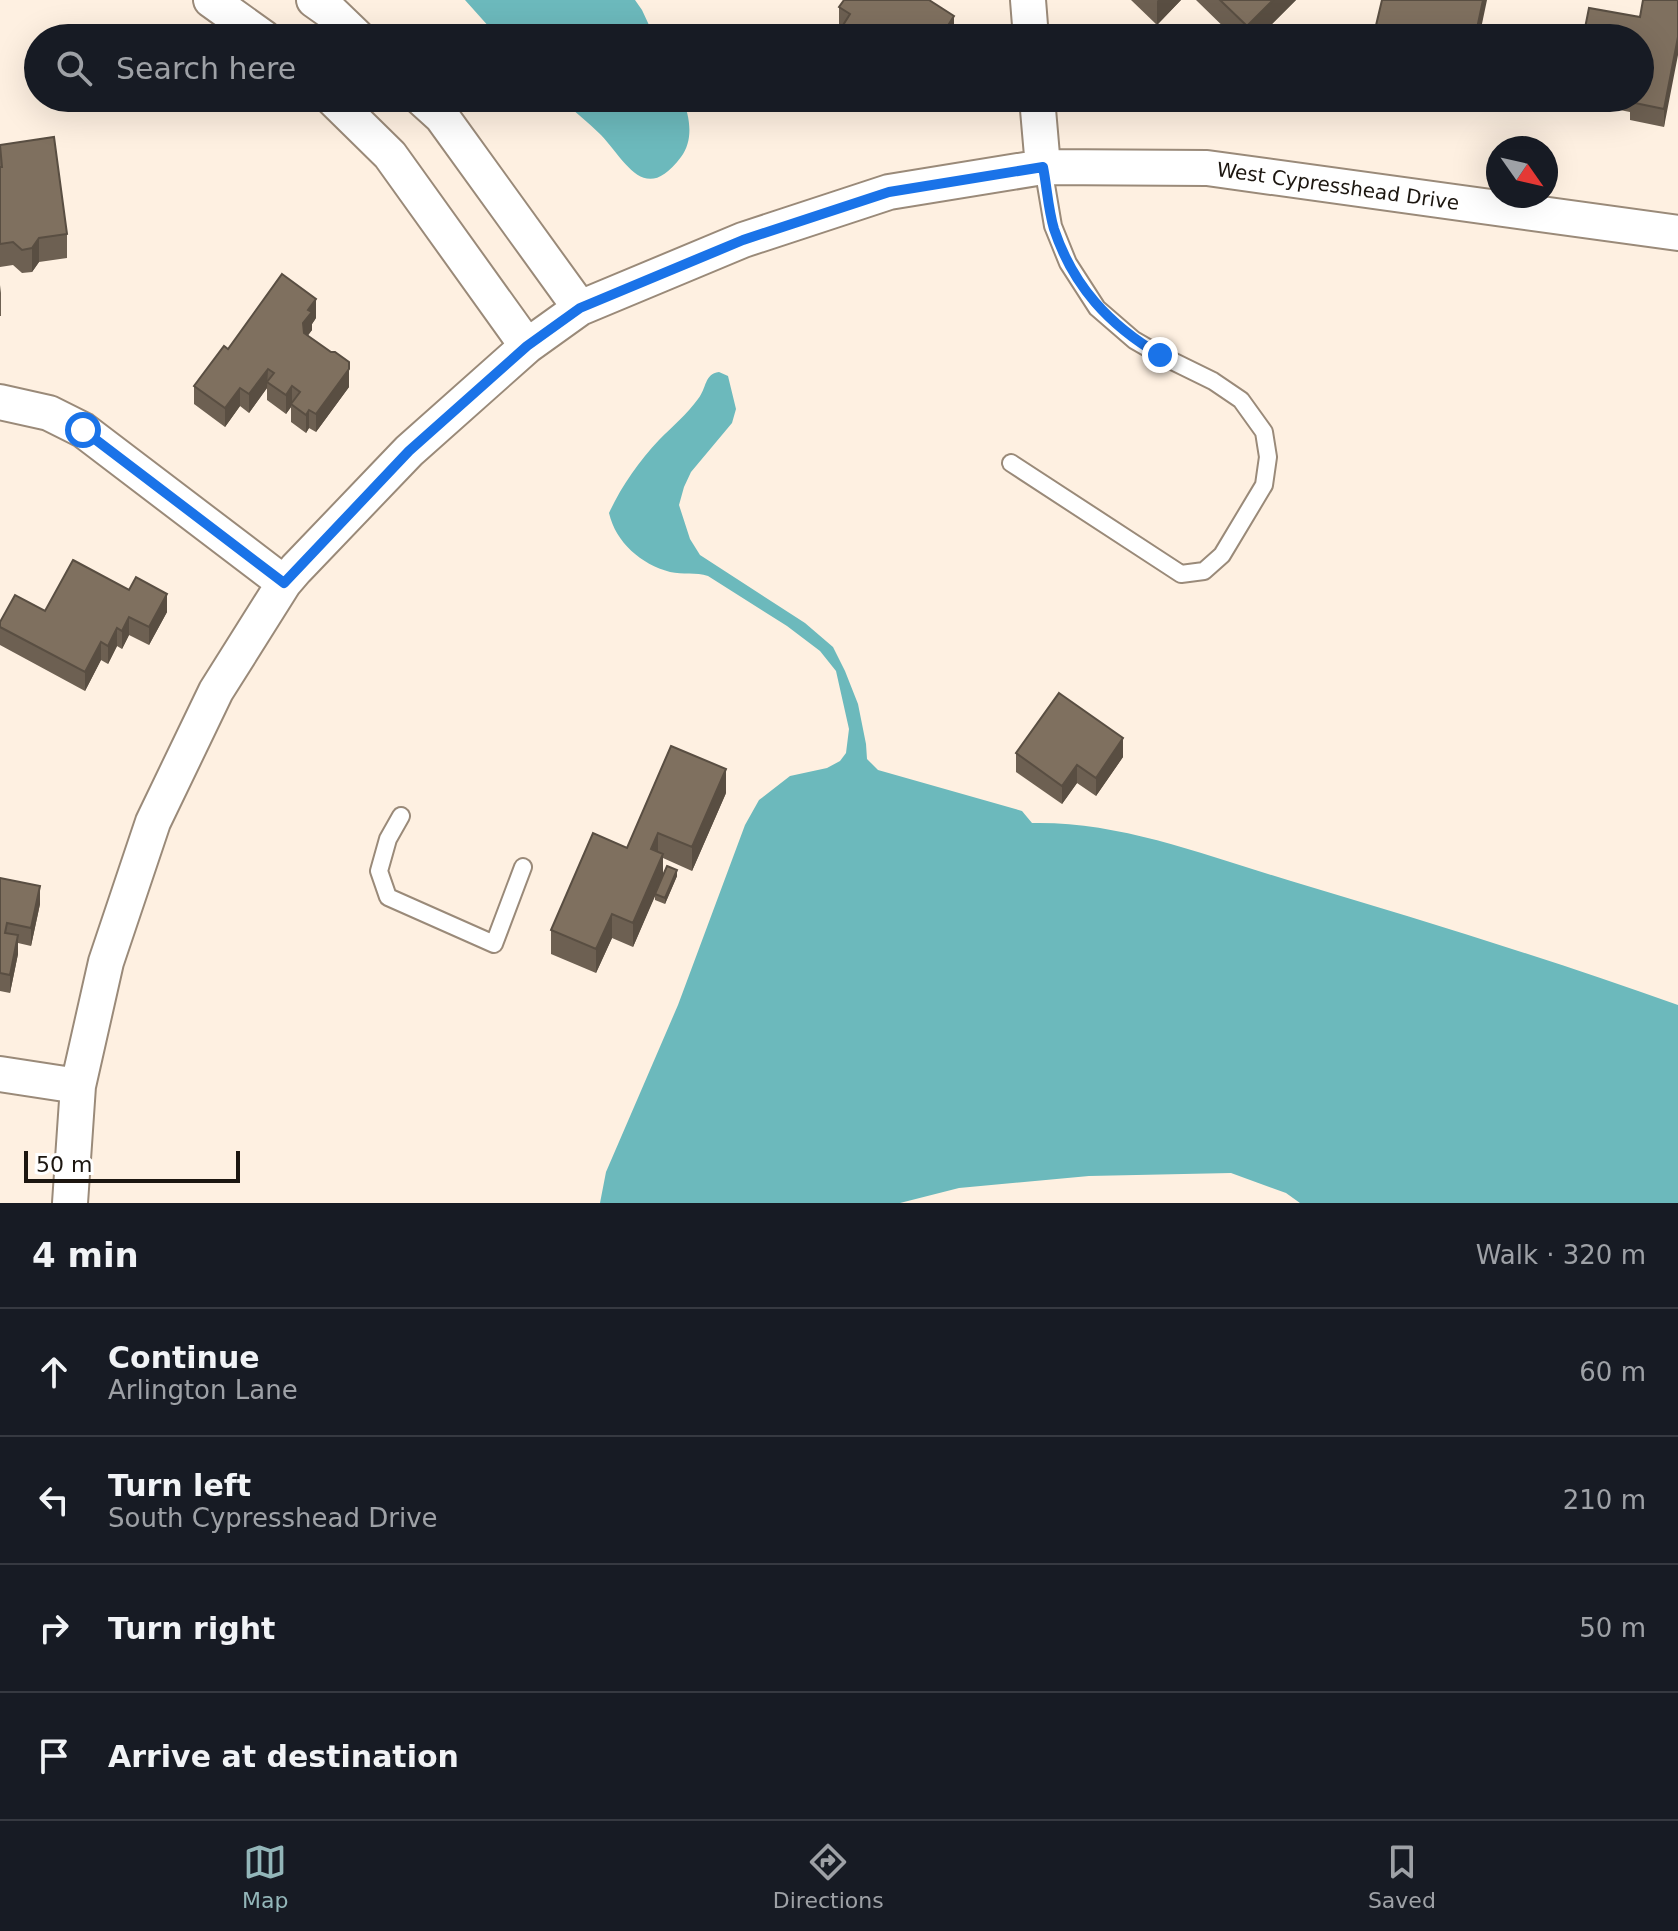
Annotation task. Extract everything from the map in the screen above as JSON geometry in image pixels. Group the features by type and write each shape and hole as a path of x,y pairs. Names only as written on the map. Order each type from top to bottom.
{"street":[{"path":"211,0 244,24"},
{"path":"314,0 343,24"},
{"path":"1028,0 1030,24"},
{"path":"346,112 390,155 527,346"},
{"path":"436,112 580,308"},
{"path":"1038,112 1043,167"},
{"name":"West Cypresshead Drive","path":"70,1203 78,1086 106,962 153,822 216,691 284,583 409,451 527,346 580,308 743,240 889,192 1043,167 1207,168 1678,233"},
{"path":"0,402 49,413 83,430 284,583"},
{"path":"0,1074 78,1086"}],"lane":[{"path":"1011,463 1181,574 1204,571 1222,555 1264,485 1268,457 1264,432 1241,400 1213,381 1134,340 1097,308 1068,263 1053,226 1043,167"},
{"path":"401,816 388,839 379,871 388,897 494,944 523,867"}],"water":[{"path":"465,0 635,0 648,24 486,24"},
{"path":"575,112 687,112 689,128 685,150 668,171 657,178 647,179 637,174"},
{"path":"719,372 728,376 736,409 732,423 691,472 684,487 679,505 690,539 700,555 805,623 833,647 858,704 867,759 878,770 1022,811 1032,823 1098,828 1196,851 1485,940 1678,1005 1678,1203 1300,1203 1286,1193 1231,1173 1089,1176 959,1188 900,1203 600,1203 606,1172 678,1005 745,825 759,800 790,776 827,768 840,761 846,753 849,729 836,671 820,651 787,626 708,576 670,572 649,564 631,551 612,524 609,513 631,475 652,448 694,405 711,376"}],"building":[{"path":"844,0 929,0 954,16 949,24 844,24 850,14 839,7"},
{"path":"1220,0 1273,0 1249,24 1245,24"},
{"path":"1382,0 1483,0 1478,24 1376,24"},
{"path":"1643,0 1678,0 1678,37 1664,109 1654,107 1654,24 1586,24 1589,8 1640,17"},
{"path":"54,137 67,234 39,238 32,248 22,250 13,242 0,244 0,145"},
{"path":"282,274 316,299 308,310 312,312 303,323 304,333 349,362 349,369 316,414 309,410 306,415 291,404 300,392 292,386 286,395 267,382 274,373 268,369 249,394 240,388 225,408 194,386 224,346 228,349"},
{"path":"73,560 129,590 136,577 167,594 149,627 129,617 122,631 117,628 108,646 101,642 85,672 0,627 15,595 45,611"},
{"path":"1059,693 1123,738 1096,778 1077,765 1062,786 1016,753"},
{"path":"671,746 726,769 692,847 658,833 651,849 663,854 633,923 612,914 596,949 551,930 593,833 627,848"},
{"path":"667,866 677,870 665,898 655,894"},
{"path":"0,878 40,886 31,928 7,923 5,933 18,935 10,975 0,973"}],"route":[{"path":"83,430 284,583 409,451 527,346 580,308 743,240 889,192 1043,167 1053,226 1068,263 1097,308 1134,340 1160,355"}]}
